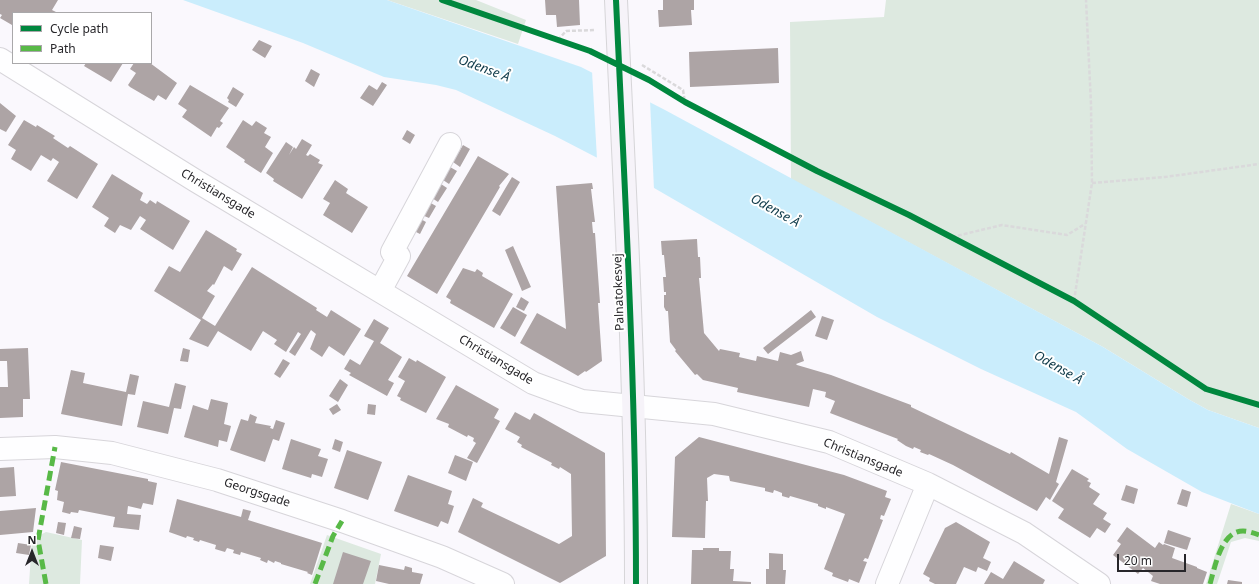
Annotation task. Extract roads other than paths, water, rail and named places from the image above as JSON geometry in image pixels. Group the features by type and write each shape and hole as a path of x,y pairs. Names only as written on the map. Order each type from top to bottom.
{"main road":[{"name":"Palnatokesvej","path":"616,0 626,189 634,405 636,584"}],"street":[{"name":"Christiansgade","path":"0,59 196,181 533,384 582,401 714,414 829,442 928,484 1024,534 1099,584"},
{"path":"380,291 399,256 392,252 450,144"},
{"name":"Georgsgade","path":"0,449 55,447 112,453 217,480 342,521 435,554 503,584"},
{"path":"887,584 928,484"}],"water":[{"name":"Odense Å","path":"183,0 387,0 581,67 665,110 1103,347 1208,410 1259,428 1259,514 1202,492 1127,449 1076,412 981,369 877,317 642,181 555,136 456,90 436,85 384,77 303,43"}]}
